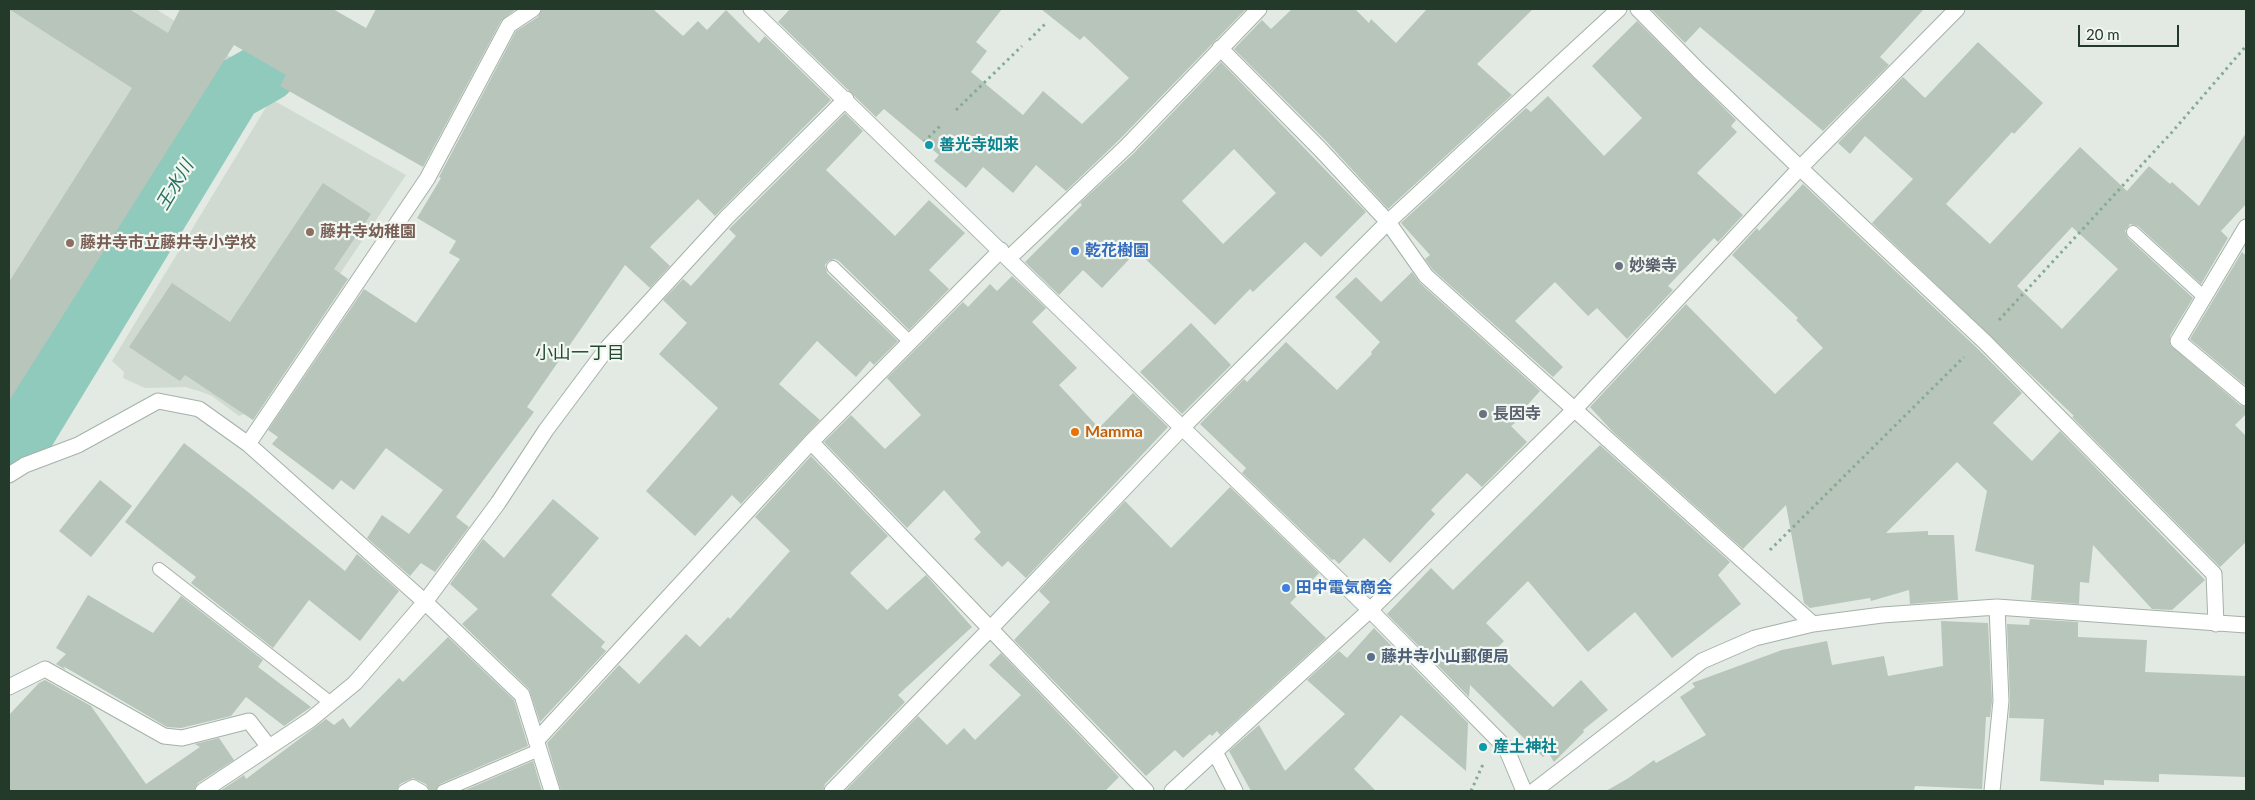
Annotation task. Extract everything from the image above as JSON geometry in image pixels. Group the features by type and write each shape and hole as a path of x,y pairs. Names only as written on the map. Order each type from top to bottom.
{"street":[{"path":"248,444 427,179 509,25 533,9"},
{"path":"751,9 846,99 1370,610 1506,748 1524,791"},
{"path":"538,746 811,442 910,342 1005,254 1126,147 1259,9"},
{"path":"832,791 1182,428 1388,222 1619,9"},
{"path":"1638,9 1699,71 1800,168 1982,339 2214,574 2216,624"},
{"path":"1172,791 1370,610 1574,410 1800,168 1957,9"},
{"path":"1220,48 1320,148 1388,222 1426,276 1813,624"},
{"path":"204,791 331,703 355,683 425,602 498,503 546,430 608,347 727,217 846,99"},
{"path":"2245,233 2178,341 2246,398"},
{"path":"9,475 25,465 78,445 158,401 199,409 248,444 425,602 522,695 552,791"},
{"path":"811,442 1146,791"},
{"path":"1992,791 2000,701 1997,607"},
{"path":"1534,791 1702,661 1755,638 1813,624 1882,615 1997,607 2246,625"},
{"path":"9,687 45,669 164,736 182,738 249,721 269,747"},
{"path":"1215,752 1234,791"}],"lane":[{"path":"2132,232 2204,297"},
{"path":"833,267 910,342"},
{"path":"159,570 331,703"},
{"path":"443,791 538,746"},
{"path":"404,791 413,786 422,791"}],"path":[{"path":"1029,40 1047,22"},
{"path":"956,110 1022,46"},
{"path":"1751,569 1982,339 2173,130 2246,46"},
{"path":"919,147 942,124"},
{"path":"1471,791 1485,758"}],"shaded area":[{"name":"藤井寺市立藤井寺小学校","path":"9,9 156,9 243,65 20,420 9,430"},
{"path":"271,99 406,175 247,413 239,416 212,396 199,391 185,387 145,388 123,378 124,372 112,361"}],"building":[{"path":"9,9 129,9 168,33 180,9 333,9 366,28 376,9 516,9 501,21 423,167 280,86 286,75 234,45 9,401 9,282 132,88"},
{"path":"542,9 653,9 683,36 698,21 707,30 726,10 759,43 765,36 831,100 715,216 698,199 650,247 670,266 650,288 625,265 527,407 534,412 456,517 469,527 435,572 421,563 410,576 367,538 382,515 409,534 443,490 386,448 354,490 341,480 333,490 272,444 278,437 268,430 364,289 416,323 460,259 449,253 456,241 417,218 441,178 439,177 516,31 538,17"},
{"path":"790,9 1002,9 976,42 987,51 971,72 1023,115 1043,91 1082,124 1129,78 1084,36 1080,40 1041,9 1246,9 1119,140 1066,191 1036,165 1013,193 983,167 966,188 934,161 939,155 884,109 876,117 778,22"},
{"path":"1292,9 1355,9 1369,23 1371,19 1396,43 1427,9 1533,9 1477,64 1512,95 1388,209 1327,142 1234,49 1262,20 1271,29"},
{"path":"1651,9 1924,9 1880,57 1889,65 1823,131 1700,27 1685,43"},
{"path":"1637,21 1736,120 1731,126 1737,132 1697,173 1743,215 1718,242 1714,238 1668,286 1673,290 1627,339 1597,308 1588,316 1555,282 1515,321 1563,367 1553,377 1433,270 1425,259 1430,255 1401,223 1526,108 1531,112 1548,96 1604,156 1642,118 1592,66"},
{"path":"1978,42 2043,103 2014,134 2012,132 1946,204 1990,244 2080,147 2127,191 2149,166 2170,184 2172,182 2199,206 2246,133 2246,204 2221,231 2228,238 2201,284 2138,226 2130,224 2125,231 2128,238 2193,298 2170,336 2170,345 2240,405 2246,407 2246,414 2235,425 2246,436 2246,542 2220,567 2072,417 2074,416 1872,223 1913,179 1865,136 1850,154 1838,143 1903,77 1925,98","holes":["2072,227 2118,269 2062,329 2017,286"]},
{"path":"1221,62 1366,212 1321,257 1305,242 1253,292 1250,289 1215,325 1137,251 1102,288 1083,270 1059,295 1025,262 1082,205 1080,203 1133,154","holes":["1234,149 1276,193 1223,244 1182,201"]},
{"path":"845,113 863,131 826,170 895,236 929,200 965,233 929,270 949,289 909,330 839,261 835,259 828,261 825,265 827,273 898,341 874,365 870,361 856,377 817,341 779,384 820,420 741,504 732,495 695,536 646,491 718,408 659,354 687,323 663,300 683,279 691,286 736,236 729,229"},
{"path":"323,183 371,214 334,269 348,279 253,420 185,375 180,381 129,347 172,283 230,322"},
{"path":"1803,184 2022,393 1993,423 2032,461 2060,431 2205,580 2172,610 2152,609 2093,545 2089,583 2080,582 2079,604 2031,600 2034,565 1975,551 1987,491 1957,462 1886,533 1928,531 1928,535 1954,535 1958,600 1910,604 1909,590 1871,601 1870,598 1810,608 1804,603 1786,505 1743,549 1613,432 1590,407 1686,304 1775,394 1823,348 1796,320 1798,318 1732,255 1757,228 1759,231"},
{"path":"2242,252 2246,256 2246,386 2190,339"},
{"path":"1412,272 1420,283 1540,391 1513,421 1515,423 1511,426 1527,442 1482,487 1467,473 1431,510 1435,514 1390,563 1364,538 1339,564 1334,559 1332,560 1242,473 1246,468 1200,424 1244,379 1247,382 1286,342 1337,390 1372,354 1371,352 1380,342 1335,297 1356,277 1381,302"},
{"path":"1012,276 1046,308 1032,322 1077,368 1059,385 1099,428 1133,393 1168,427 1026,578 1008,561 1002,567 974,539 981,532 944,490 907,528 824,442 851,415 885,449 921,415 887,378 963,302 968,307 990,284 997,291"},
{"path":"1191,323 1231,365 1182,414 1140,372"},
{"path":"184,443 345,571 357,554 399,591 360,641 309,600 273,648 191,583 196,577 125,522"},
{"path":"1600,445 1730,562 1718,575 1741,604 1672,658 1635,612 1588,652 1528,581 1486,623 1504,641 1495,650 1553,707 1581,680 1608,710 1583,730 1584,732 1554,762 1548,752 1543,757 1470,685 1469,697 1387,614 1431,568 1453,590"},
{"path":"811,456 888,536 850,573 887,610 926,575 972,627 898,695 905,702 825,784 823,791 561,791 547,743 619,665 639,684 686,634 700,647 728,617 730,619 790,551 755,517"},
{"path":"100,480 132,506 91,557 59,531"},
{"path":"1230,487 1319,573 1290,603 1326,638 1220,735 1217,731 1212,736 1210,734 1183,758 1175,750 1146,776 1014,640 1050,602 1039,591 1125,501 1171,548"},
{"path":"553,499 599,538 551,595 605,642 601,647 606,651 540,722 529,689 462,624 478,609 450,584 483,539 504,558"},
{"path":"88,595 153,633 181,596 263,660 258,667 311,707 284,726 246,697 231,716 181,728 167,727 63,666 66,670 56,664 66,654 56,648"},
{"path":"2030,619 2078,622 2078,637 2147,640 2145,672 2246,676 2246,777 2159,774 2159,782 2104,780 2104,785 2040,781 2044,719 2009,718 2007,624 2029,625"},
{"path":"1941,621 1988,623 1992,701 1990,717 1986,717 1982,789 1915,786 1914,791 1606,791 1654,760 1656,763 1706,735 1680,697 1695,687 1692,683 1782,650 1827,641 1832,665 1884,656 1888,676 1943,666"},
{"path":"1374,628 1468,723 1466,771 1401,715 1354,769 1376,791 1251,791 1229,751 1259,725 1285,771 1345,714 1307,680 1339,651 1347,658"},
{"path":"448,637 514,700 528,746 440,784 435,791 430,791 426,784 413,778 400,784 396,791 220,791 244,775 246,779 326,719 334,725 343,718 350,728 399,678 403,682"},
{"path":"1001,653 1119,777 1105,791 845,791 918,716 947,745 964,728 975,740 1021,695 989,665"},
{"path":"45,680 91,706 146,784 200,747 195,744 219,738 234,760 198,783 194,791 9,791 9,715 39,683"},
{"path":"533,761 542,791 463,791"}],"waterway":[{"name":"王水川","path":"9,446 26,430 232,91 266,72 297,9"}],"place":[{"name":"善光寺如来","path":"929,145"},
{"name":"藤井寺幼稚園","path":"310,232"},
{"name":"藤井寺市立藤井寺小学校","path":"70,243"},
{"name":"乾花樹園","path":"1075,251"},
{"name":"妙樂寺","path":"1619,266"},
{"name":"長因寺","path":"1483,414"},
{"name":"Mamma","path":"1075,432"},
{"name":"田中電気商会","path":"1286,588"},
{"name":"藤井寺小山郵便局","path":"1371,657"},
{"name":"産土神社","path":"1483,747"}],"district":[{"name":"小山一丁目","path":"580,353"}]}
